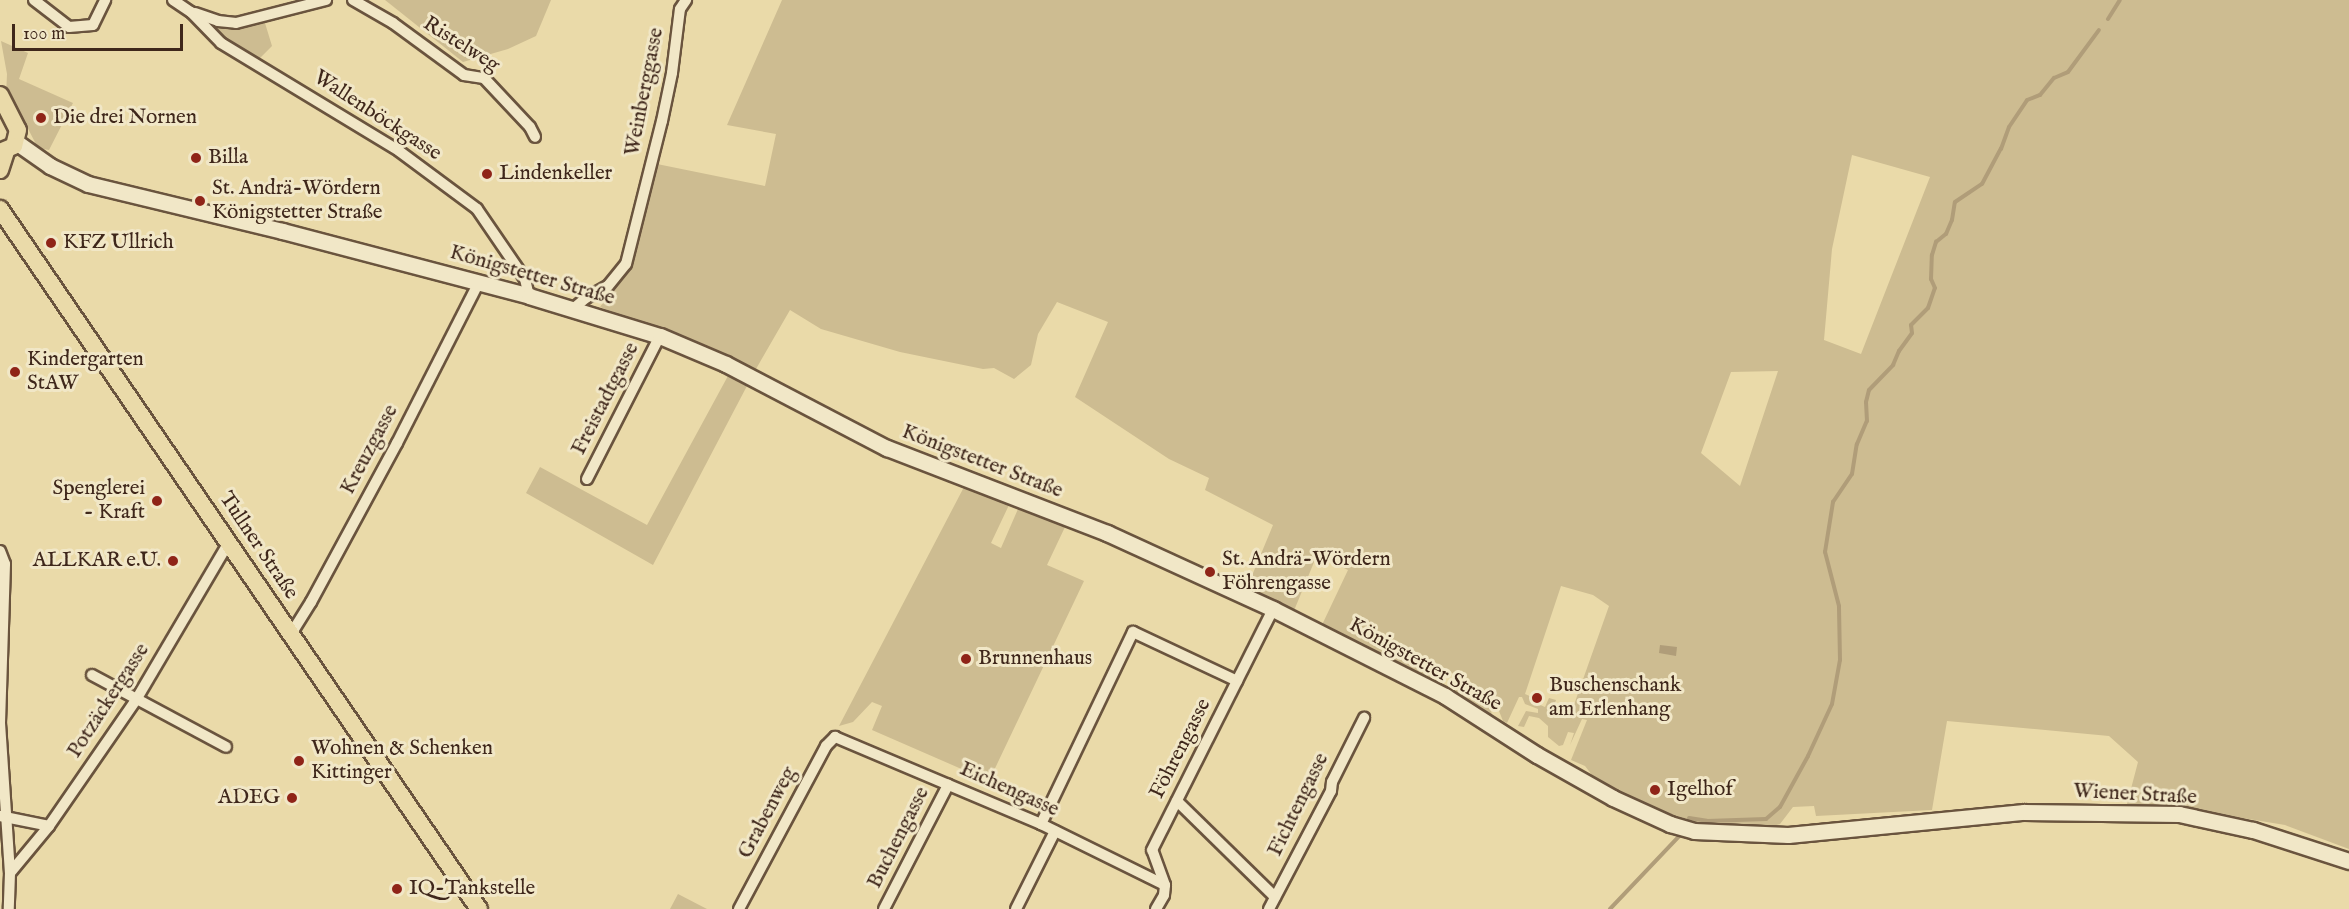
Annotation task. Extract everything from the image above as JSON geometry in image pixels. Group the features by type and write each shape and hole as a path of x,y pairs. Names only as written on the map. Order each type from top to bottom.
{"main road":[{"path":"0,95 4,115 18,130 0,170"},
{"name":"Königstetter Straße","path":"8,148 88,184 479,282 574,308 660,336 726,364 886,448 1107,533 1273,609 1445,696 1563,770 1670,824 1694,831 1751,835 1788,834 1913,820"},
{"name":"Tullner Straße","path":"0,209 479,909"},
{"name":"Wiener Straße","path":"1913,820 2024,812 2179,814 2253,830 2349,861"}],"street":[{"path":"34,0 69,27 93,26 105,0"},
{"name":"Wallenböckgasse","path":"172,0 192,12 221,43 399,151 446,183 477,209 525,279 529,296"},
{"path":"192,12 218,21 236,23 326,0"},
{"name":"Ristelweg","path":"353,0 393,23 464,75 484,78 530,127 535,137"},
{"name":"Weinberggasse","path":"574,308 586,298 608,286 626,264 672,74 680,9 686,0"},
{"name":"Kreuzgasse","path":"291,634 311,602 392,453 479,282"},
{"name":"Freistadtgasse","path":"587,479 660,336"},
{"name":"Potzäckergasse","path":"10,873 50,826 135,700 229,542"},
{"path":"0,550 5,564 0,723 2,818 10,873 9,909"},
{"name":"Föhrengasse","path":"1165,885 1152,850 1273,609"},
{"path":"1041,824 1133,632 1237,681"},
{"path":"92,675 226,747"},
{"name":"Fichtengasse","path":"1269,909 1331,791 1332,782 1364,718"},
{"name":"Eichengasse","path":"835,737 1041,824 1165,885"},
{"name":"Grabenweg","path":"740,909 826,746 835,737"},
{"name":"Buchengasse","path":"884,909 948,784"},
{"path":"1177,801 1275,897"},
{"path":"2,818 50,826"},
{"path":"1016,909 1055,831"},
{"path":"1156,909 1164,895 1165,885"}],"shaded area":[{"path":"385,0 551,0 536,36 508,49 463,62"},
{"path":"782,0 2349,0 2349,849 2285,825 2182,808 2127,804 2138,762 2109,736 1947,721 1932,810 1816,816 1814,806 1793,807 1780,824 1766,828 1708,826 1647,806 1595,779 1585,766 1571,760 1587,720 1582,719 1570,745 1574,733 1568,732 1563,745 1559,746 1548,737 1548,726 1539,718 1529,716 1524,727 1518,726 1526,711 1538,713 1538,709 1525,704 1522,697 1519,697 1507,723 1503,721 1499,711 1499,700 1488,698 1492,715 1455,692 1461,679 1438,664 1430,677 1321,627 1348,570 1317,555 1293,613 1246,590 1273,525 1205,490 1209,478 1169,459 1075,397 1108,322 1057,302 1038,334 1031,365 1014,379 994,368 983,369 900,352 821,329 790,310 756,369 600,307 629,266 657,164 765,186 776,134 727,125","holes":["1852,155 1930,177 1861,354 1824,340 1832,249","1778,371 1740,486 1701,453 1731,372","1561,586 1593,595 1609,606 1570,716 1553,708 1556,700 1549,698 1545,707 1531,701 1532,697 1525,694"]},
{"path":"203,19 235,25 265,23 272,46 258,60 225,38"},
{"path":"1,41 28,53 19,79 73,103 49,150 38,148 25,123 14,111 6,96 7,74"},
{"path":"729,374 748,384 653,565 526,493 540,467 647,525"},
{"path":"964,487 1009,505 991,543 1001,548 1018,509 1065,527 1047,565 1084,581 989,781 872,730 882,706 872,702 853,722 839,726"},
{"path":"1660,645 1677,647 1676,656 1659,653"},
{"path":"678,894 707,909 670,909"}],"waterway":[{"path":"2108,19 2120,0"},
{"path":"1689,818 1707,821 1766,819 1780,807 1808,756 1832,704 1840,660 1839,606 1825,552 1833,502 1852,474 1857,444 1867,421 1866,402 1869,390 1893,365 1899,351 1912,333 1911,325 1928,308 1935,288 1931,279 1932,255 1936,242 1946,234 1952,220 1955,202 1982,184 2001,149 2009,127 2027,100 2040,95 2054,78 2068,72 2099,30"},
{"path":"1610,909 1682,833"}],"place":[{"name":"Die drei Nornen","path":"41,118"},
{"name":"Billa","path":"196,158"},
{"name":"Lindenkeller","path":"487,174"},
{"name":"St. Andrä-Wördern Königstetter Straße","path":"200,201"},
{"name":"KFZ Ullrich","path":"51,243"},
{"name":"Kindergarten StAW","path":"15,372"},
{"name":"Spenglerei - Kraft","path":"157,501"},
{"name":"ALLKAR e.U.","path":"173,561"},
{"name":"St. Andrä-Wördern Föhrengasse","path":"1210,572"},
{"name":"Brunnenhaus","path":"966,659"},
{"name":"Buschenschank am Erlenhang","path":"1537,698"},
{"name":"Wohnen & Schenken Kittinger","path":"299,761"},
{"name":"Igelhof","path":"1655,790"},
{"name":"ADEG","path":"292,798"},
{"name":"IQ-Tankstelle","path":"397,889"}]}
